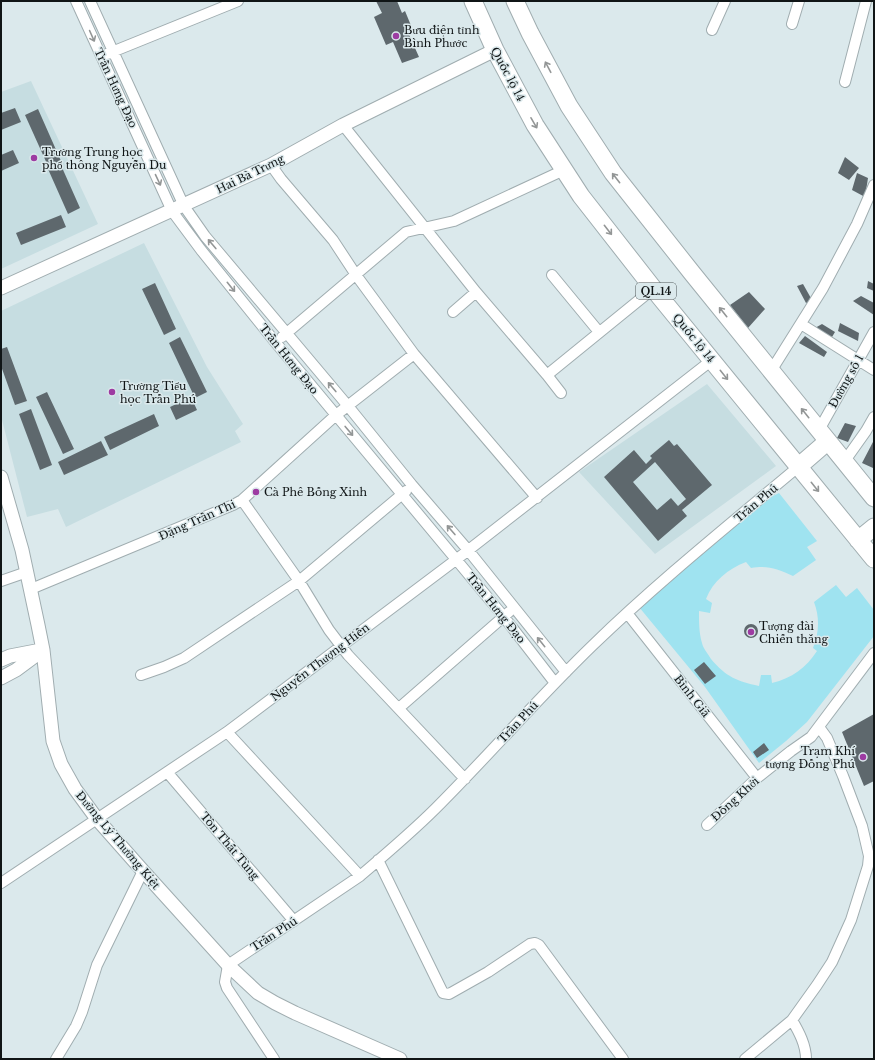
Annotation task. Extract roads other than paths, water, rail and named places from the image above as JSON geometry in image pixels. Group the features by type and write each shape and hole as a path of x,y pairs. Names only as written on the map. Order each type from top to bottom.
{"highway":[{"name":"Quốc lộ 14","path":"473,1 495,50 535,125 581,196 798,467 874,559"},
{"path":"516,1 530,33 569,106 613,173 844,462 873,496"},
{"path":"798,467 824,436"},
{"path":"858,540 874,527"}],"street":[{"name":"Trần Hưng Đạo","path":"76,1 101,57 201,250 336,416 457,559 555,683"},
{"path":"90,1 178,208 205,236 348,406 412,485 468,550 566,672"},
{"path":"101,57 238,1"},
{"path":"712,30 724,1"},
{"path":"792,24 799,1"},
{"path":"845,82 866,1"},
{"name":"Hai Bà Trưng","path":"1,288 271,165 344,125 495,50"},
{"path":"344,125 476,292 547,375 560,393"},
{"path":"271,165 332,240 414,354 537,498"},
{"path":"276,343 406,232 454,221 564,170"},
{"path":"771,371 824,288 857,224 874,185"},
{"path":"552,275 599,332"},
{"path":"547,375 654,288"},
{"path":"453,312 476,292"},
{"path":"801,324 874,370"},
{"name":"Đường số 1","path":"824,436 858,361 874,332"},
{"name":"Đặng Trần Thi","path":"31,589 220,511 242,500 336,416 414,354"},
{"name":"Nguyễn Thượng Hiền","path":"1,883 227,732 537,498 712,360"},
{"path":"844,462 874,417"},
{"name":"Trần Phú","path":"228,965 360,876 424,819 555,683 627,613 798,467"},
{"name":"Đường Lý Thường Kiệt","path":"1,477 31,589 42,650 52,741 61,764 75,790 97,819 228,965 258,992 275,1003 400,1059"},
{"path":"141,675 184,658 299,581 412,485"},
{"path":"242,500 299,581 341,647 465,778"},
{"path":"1,581 27,572"},
{"path":"399,708 514,608"},
{"name":"Bình Giã","path":"627,613 757,778"},
{"path":"1,660 10,656 42,650"},
{"path":"1,678 16,670 42,650"},
{"name":"Đồng Khởi","path":"707,825 757,778 811,737 874,653"},
{"path":"745,1059 792,1020 808,999 832,962 851,920 871,856 862,826 843,776 827,738 819,727"},
{"path":"227,732 360,876"},
{"name":"Tôn Thất Tùng","path":"167,772 294,921"},
{"path":"378,860 443,993 449,994 488,972 530,944 535,943 539,945 623,1059"},
{"path":"56,1059 76,1026 97,965 143,871"},
{"path":"228,965 225,982 226,988 274,1059"},
{"path":"792,1020 800,1035 806,1052 806,1059"}],"place":[{"name":"Bưu điện tỉnh Bình Phước","path":"396,36"},
{"name":"Trường Trung học phổ thông Nguyễn Du","path":"34,158"},
{"name":"Trường Tiểu học Trần Phú","path":"112,392"},
{"name":"Cà Phê Bống Xinh","path":"256,492"},
{"name":"Tượng đài Chiến thắng","path":"751,632"},
{"name":"Trạm Khí tượng Đồng Phú","path":"863,757"}]}
